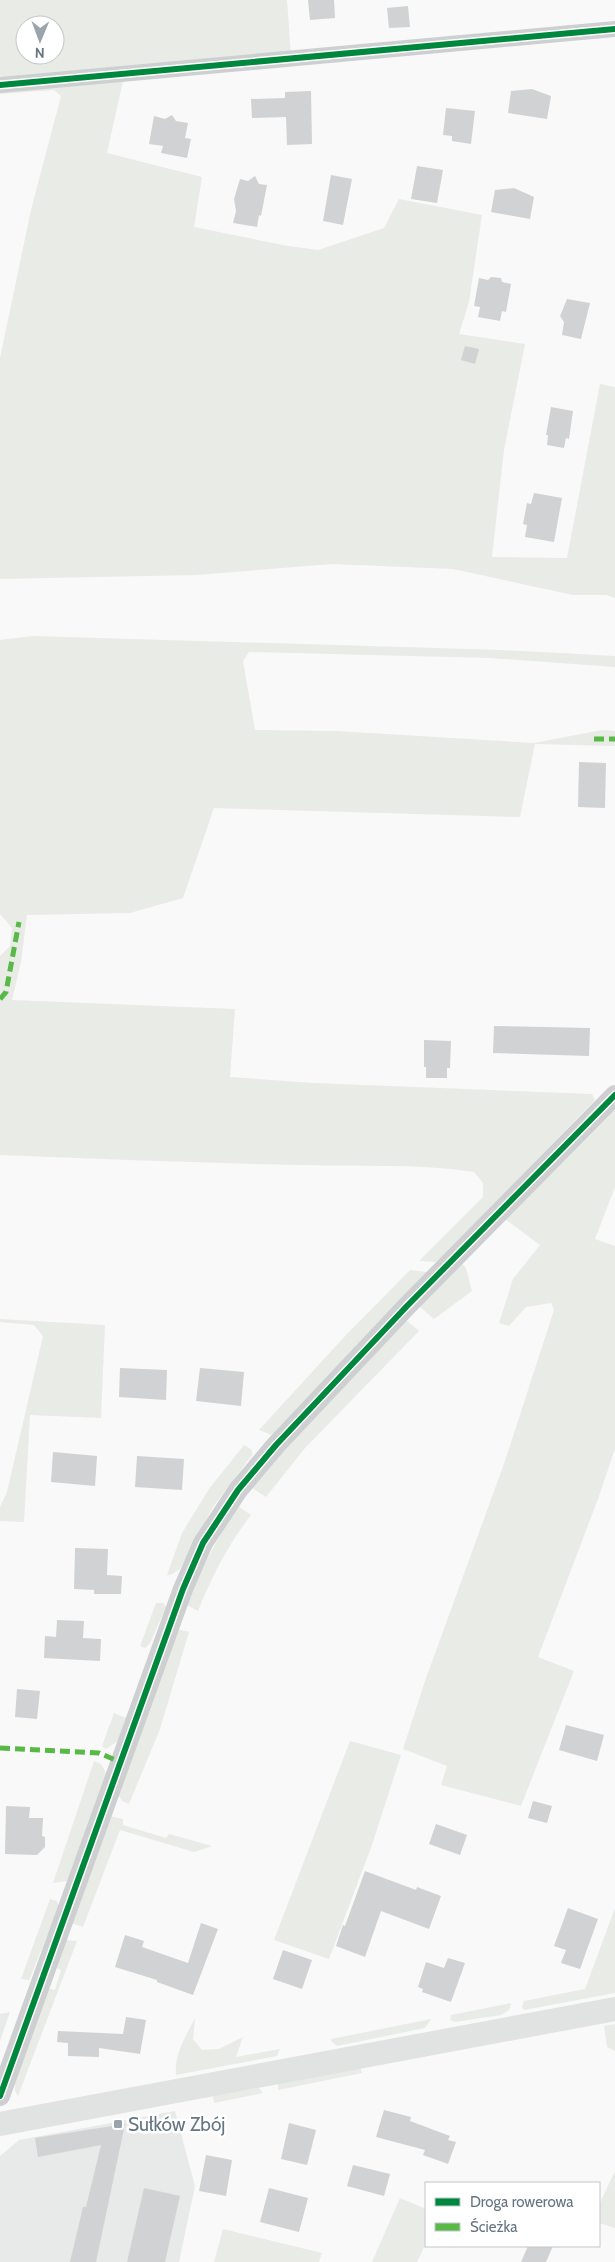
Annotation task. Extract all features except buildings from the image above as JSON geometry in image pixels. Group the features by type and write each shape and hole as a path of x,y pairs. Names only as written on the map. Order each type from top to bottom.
{"main road":[{"path":"0,2124 615,2009"}],"street":[{"path":"0,85 615,29"},
{"path":"0,2096 183,1589 203,1543 238,1490 276,1445 414,1299 615,1095"}],"shaded area":[{"path":"0,0 287,0 291,55 0,78"},
{"path":"123,81 107,153 202,177 194,227 288,246 318,250 384,228 399,199 482,215 469,302 459,334 525,344 504,450 492,557 567,558 600,384 615,387 615,598 607,595 573,595 453,569 332,564 196,575 0,579 0,358 31,210 61,96 54,90 0,94 0,91"},
{"path":"33,636 501,650 615,656 615,667 490,658 249,652 243,661 255,730 336,731 534,743 602,730 615,731 615,746 535,744 520,817 214,808 183,898 130,913 27,915 21,962 12,1000 235,1009 230,1077 314,1083 592,1094 595,1100 441,1259 435,1262 419,1261 483,1197 483,1183 474,1172 410,1166 324,1166 0,1155 0,956 10,946 12,928 0,914 0,640"},
{"path":"615,1108 615,1187 595,1239 615,1246 615,1449 538,1657 574,1671 521,1806 441,1785 447,1766 403,1749 425,1681 505,1461 554,1310 551,1303 526,1307 509,1326 499,1323 513,1279 540,1245 505,1219"},
{"path":"461,1262 466,1268 472,1291 434,1319 420,1307"},
{"path":"410,1270 427,1272 272,1435 259,1430 346,1335"},
{"path":"0,1319 105,1325 101,1418 30,1415 24,1522 0,1521 0,1507 7,1492 43,1336 34,1325 0,1322"},
{"path":"406,1320 419,1331 305,1448 266,1497 252,1488 289,1442"},
{"path":"244,1445 252,1450 252,1455 213,1507 180,1569 167,1575 182,1533 209,1489"},
{"path":"238,1506 251,1515 221,1561 198,1611 187,1605 210,1554"},
{"path":"156,1603 163,1603 166,1607 150,1643 145,1648 140,1646"},
{"path":"177,1629 189,1632 160,1729 129,1804 122,1801 118,1794"},
{"path":"114,1713 126,1718 118,1741 106,1749 102,1746"},
{"path":"350,1741 401,1755 372,1845 329,1959 274,1940"},
{"path":"94,1761 103,1767 106,1777 67,1881 53,1883"},
{"path":"110,1816 123,1819 123,1825 166,1838 169,1834 212,1846 194,1852 120,1830 83,1927 71,1923"},
{"path":"50,1899 57,1901 59,1907 29,1980 21,1979"},
{"path":"615,1908 615,1993 524,2010 522,2007 524,2001 585,1989"},
{"path":"65,1940 77,1941 18,2096 15,2091 15,2077 47,1988 55,1990 61,1970 55,1967"},
{"path":"511,2003 509,2010 501,2015 455,2022 450,2020 451,2015"},
{"path":"10,2012 0,2041 0,2014"},
{"path":"195,2018 193,2039 202,2050 219,2049 243,2037 236,2057 280,2049 277,2056 176,2075 179,2052"},
{"path":"431,2019 425,2028 337,2046 331,2041 331,2039"},
{"path":"615,2024 615,2051 607,2047 604,2026"},
{"path":"360,2067 362,2073 278,2090 278,2083"},
{"path":"259,2088 263,2093 214,2103 213,2095"},
{"path":"175,2111 195,2186 179,2262 0,2262 0,2156 19,2140"},
{"path":"615,2171 615,2228 600,2223 600,2203"},
{"path":"400,2198 425,2209 425,2245 417,2262 372,2262"},
{"path":"223,2229 322,2253 319,2262 214,2262"}],"marked path":[{"path":"594,739 615,739"},
{"path":"0,999 6,992 19,922"},
{"path":"0,1748 99,1753 120,1762"}],"cycle path":[{"path":"0,85 615,29"},
{"path":"0,2096 183,1589 203,1543 238,1490 276,1445 407,1306 615,1095"}],"place":[{"name":"Sułków Zbój","path":"118,2124"}]}
